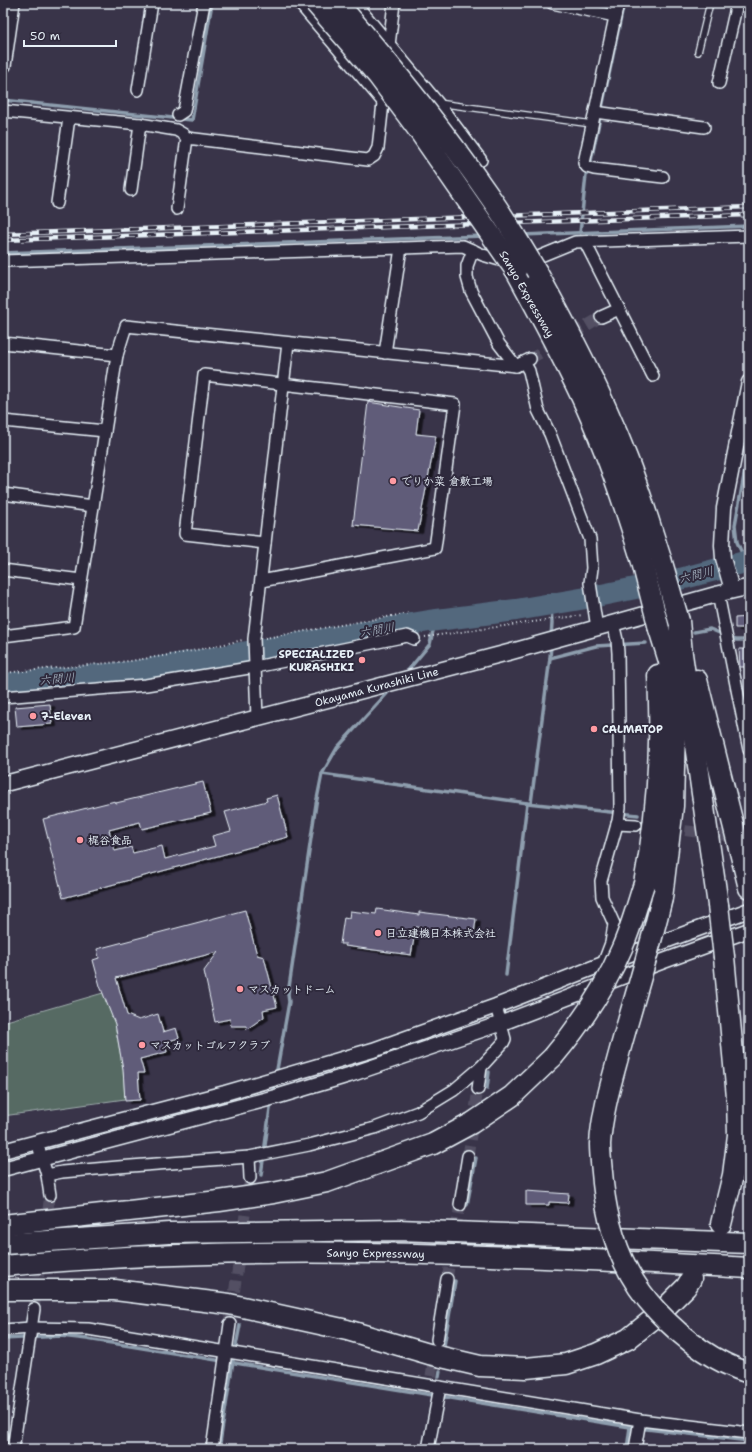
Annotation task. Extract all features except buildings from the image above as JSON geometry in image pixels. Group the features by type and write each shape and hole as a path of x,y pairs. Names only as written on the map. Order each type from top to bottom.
{"highway":[{"name":"Sanyo Expressway","path":"315,3 378,76 419,130 516,271 582,398 627,512 652,561 679,621"},
{"name":"Sanyo Expressway","path":"338,3 392,66 440,127 491,198 537,272 565,322 597,387 627,458 652,561 659,629"},
{"path":"679,621 690,652 749,888"},
{"path":"679,621 682,654 718,905 737,1097 738,1135 733,1175 721,1224"},
{"path":"3,1225 219,1201 273,1193 327,1182 433,1144 472,1123 512,1096 553,1057 574,1033 602,990 622,948 644,884 651,847 657,787 659,742 659,629"},
{"path":"659,629 669,661 675,728 673,806 662,898 613,1075 604,1114 600,1144 605,1204 621,1258 634,1282 649,1303 670,1326 691,1343 713,1357 749,1373"},
{"name":"Sanyo Expressway","path":"3,1244 169,1233 390,1230 749,1243"},
{"name":"Sanyo Expressway","path":"3,1266 129,1256 219,1253 347,1252 463,1254 749,1268"},
{"path":"3,1290 115,1290 229,1304 347,1330 429,1354 480,1366 526,1368 566,1364 596,1354 628,1339 658,1315 691,1280"}],"main road":[{"name":"Okayama Kurashiki Line","path":"3,784 551,641 595,615 613,624 726,589 749,587"}],"street":[{"path":"6,66 14,3"},
{"path":"138,90 152,3"},
{"path":"178,115 184,111 204,3"},
{"path":"299,3 383,102"},
{"path":"355,3 389,42 438,103 481,160"},
{"path":"3,111 140,124 176,130 188,138 368,160 374,156 378,148 394,3"},
{"path":"552,3 615,16"},
{"path":"618,3 600,112 592,124 584,163 590,168 663,177"},
{"path":"719,83 737,3"},
{"path":"600,112 704,127"},
{"path":"56,203 69,118"},
{"path":"131,190 140,124"},
{"path":"177,209 188,138"},
{"path":"3,261 463,246 483,255 503,261 526,262 575,242 749,236"},
{"path":"584,242 653,376"},
{"path":"385,353 400,248"},
{"path":"473,250 467,266 467,278 471,291 499,344 523,362 529,371 538,410 550,434 590,539 592,568 590,583 595,615"},
{"path":"602,317 619,309"},
{"path":"3,636 74,627 117,355 126,326 385,353 523,362"},
{"path":"3,343 117,355"},
{"path":"257,718 254,640 288,343"},
{"path":"261,580 435,548 455,404 204,376 185,534 266,543"},
{"path":"749,382 724,508 722,544 726,589 724,629 749,750"},
{"path":"3,421 105,431"},
{"path":"3,494 93,506"},
{"path":"3,570 81,580"},
{"path":"604,964 611,943 614,924 602,897 601,881 618,822 620,807 618,653 617,640 613,624"},
{"path":"3,697 146,684 407,636 419,638"},
{"path":"618,822 636,825"},
{"path":"3,1151 269,1080 373,1050 496,1006 749,910"},
{"path":"3,1169 265,1100 349,1075 502,1023 749,930"},
{"path":"47,1175 62,1172 258,1155 309,1145 375,1128 418,1112 454,1090 481,1066 503,1043 505,1039 502,1023 496,1006"},
{"path":"478,1089 481,1066"},
{"path":"37,1142 47,1175 50,1195"},
{"path":"250,1178 258,1155"},
{"path":"460,1205 468,1156"},
{"path":"437,1340 447,1279"},
{"path":"13,1449 34,1309"},
{"path":"212,1449 230,1356 230,1324"},
{"path":"3,1330 30,1334 88,1329 230,1356 435,1388 639,1425 749,1433"},
{"path":"428,1449 435,1388"},
{"path":"635,1449 639,1425"}],"lane":[{"path":"698,52 710,3"},
{"path":"438,103 592,124"}],"path":[{"path":"3,673 130,661 410,612"},
{"path":"419,638 556,618 595,615"}],"green space":[{"name":"マスカットゴルフクラブ","path":"103,993 115,1024 123,1069 125,1099 3,1116 3,1022"}],"waterway":[{"path":"3,100 192,120 212,3"},
{"path":"580,233 586,175 591,161 624,3"},
{"path":"522,235 749,226"},
{"path":"3,253 484,236"},
{"path":"746,562 737,542 735,525 749,448"},
{"name":"六間川","path":"3,684 130,672 429,621 516,610 592,597 684,578 749,561"},
{"path":"551,604 551,637"},
{"path":"405,674 430,644 433,631 429,621"},
{"path":"694,632 710,629 724,635"},
{"path":"729,637 736,640 749,640"},
{"path":"531,803 550,658 596,646 646,643"},
{"path":"550,658 551,645"},
{"path":"276,1075 289,1002 288,994 316,804 322,774 337,748 391,689"},
{"path":"322,774 527,803 638,815"},
{"path":"506,975 527,803"},
{"path":"487,1088 489,1072"},
{"path":"272,1095 275,1081"},
{"path":"261,1175 271,1101"},
{"path":"467,1205 476,1158"},
{"path":"444,1346 455,1281"},
{"path":"235,1351 240,1325"},
{"path":"3,1339 61,1336 87,1339 630,1427 749,1441"},
{"path":"219,1449 233,1361"},
{"path":"439,1377 440,1371"},
{"path":"627,1449 630,1427"}],"tunnel":[{"path":"530,359 601,317"},
{"path":"636,825 749,838"},
{"path":"468,1156 478,1089"},
{"path":"230,1324 250,1178"},
{"path":"34,1309 50,1195"},
{"path":"447,1279 460,1205"},
{"path":"431,1376 435,1351"}],"railway":[{"path":"3,234 749,207"},
{"path":"3,240 749,215"}],"place":[{"name":"でりか菜 倉敷工場","path":"393,481"},
{"name":"SPECIALIZED KURASHIKI","path":"362,660"},
{"name":"7-Eleven","path":"33,716"},
{"name":"CALMATOP","path":"594,729"},
{"name":"梶谷食品","path":"80,840"},
{"name":"日立建機日本株式会社","path":"378,933"},
{"name":"マスカットドーム","path":"240,989"},
{"name":"マスカットゴルフクラブ","path":"142,1045"}]}
